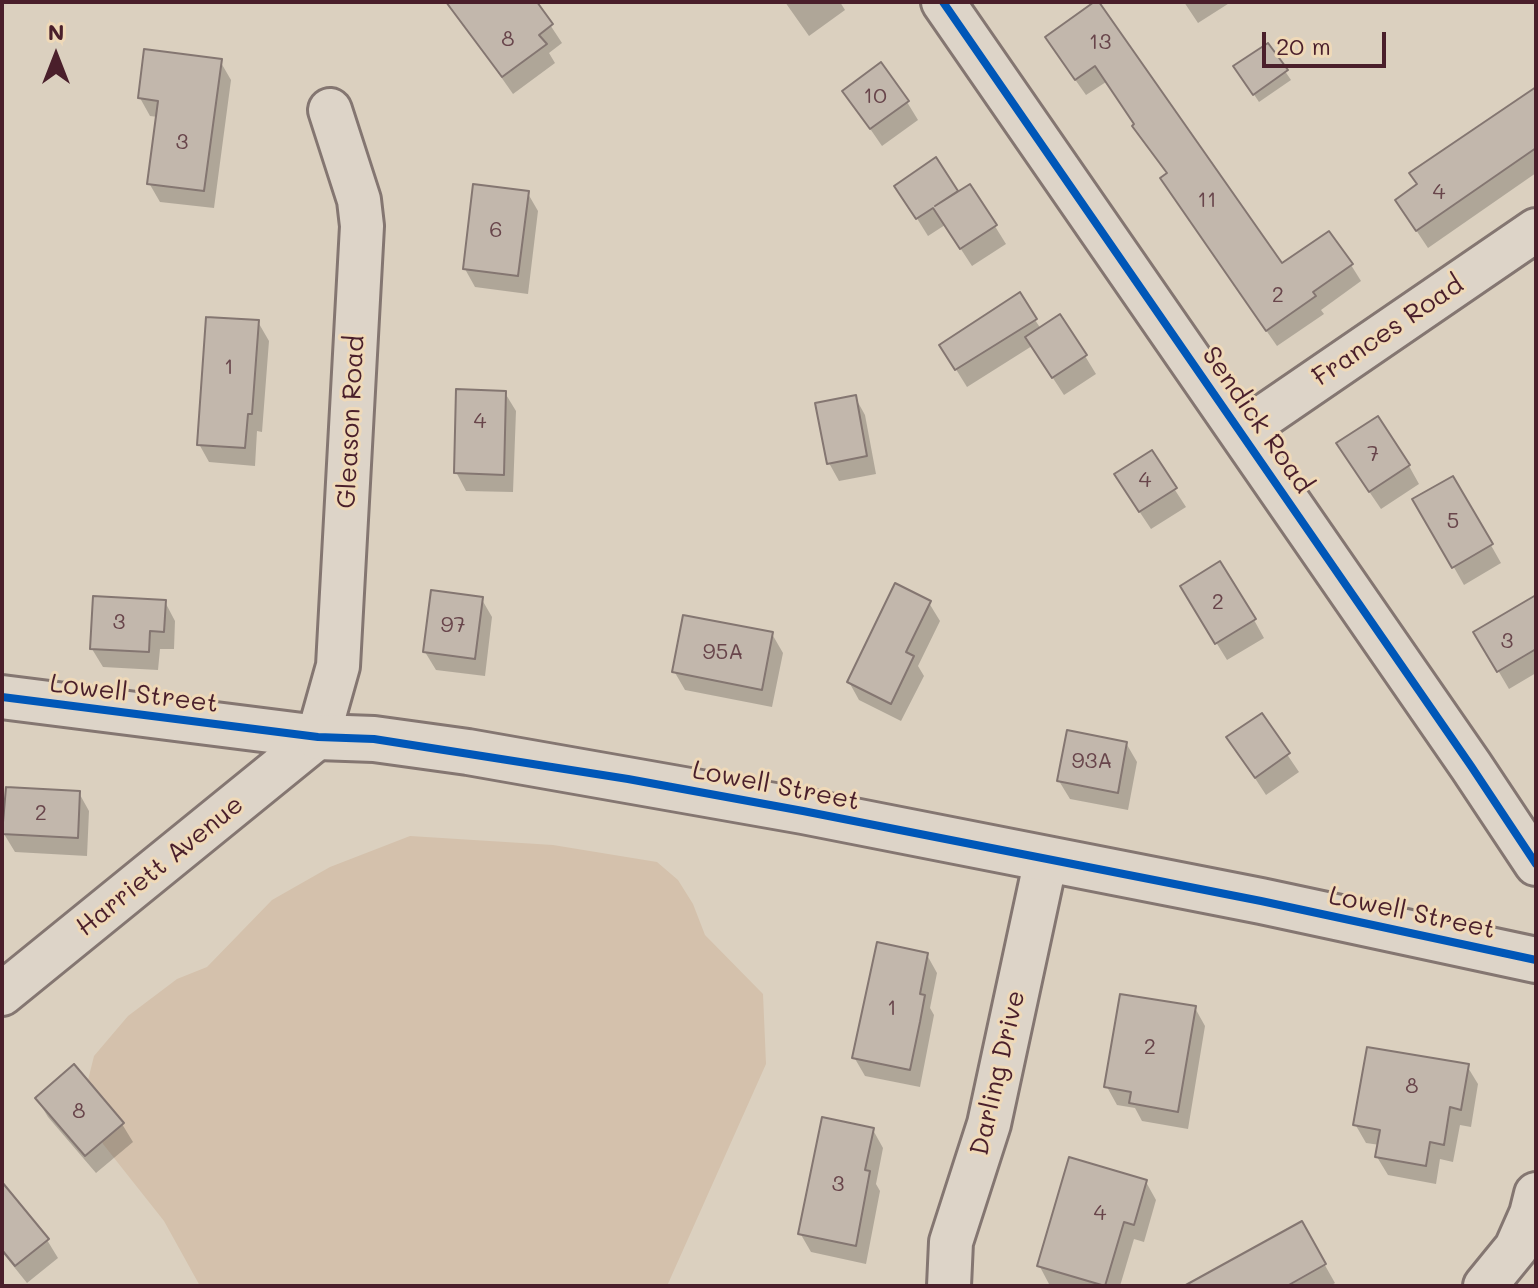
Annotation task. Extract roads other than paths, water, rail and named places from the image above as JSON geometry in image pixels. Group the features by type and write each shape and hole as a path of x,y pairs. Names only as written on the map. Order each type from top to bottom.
{"street":[{"name":"Sendick Road","path":"951,5 1536,864"},
{"name":"Gleason Road","path":"318,737 338,666 362,226 359,200 330,110"},
{"name":"Frances Road","path":"1241,432 1536,230"},
{"name":"Lowell Street","path":"2,697 318,737 374,739 468,752 803,811 1261,901 1536,960"},
{"name":"Harriett Avenue","path":"2,994 318,737"},
{"name":"Darling Drive","path":"949,1286 951,1242 989,1124 1046,859"},
{"path":"1485,1286 1516,1248 1536,1194"}]}
